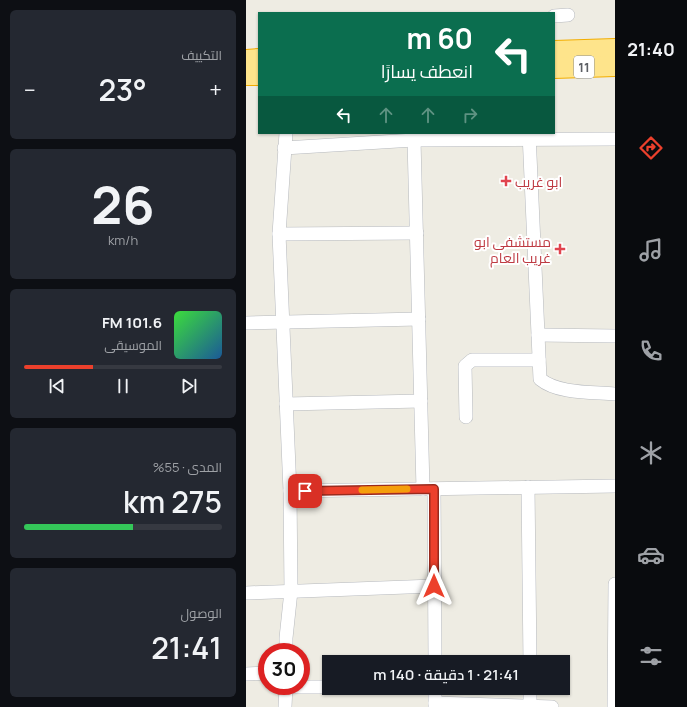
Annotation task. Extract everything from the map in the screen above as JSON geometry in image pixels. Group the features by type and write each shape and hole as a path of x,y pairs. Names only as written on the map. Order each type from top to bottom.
{"highway":[{"name":"11","path":"555,51 615,49"},
{"path":"246,60 258,59"},
{"name":"11","path":"555,68 615,66"},
{"path":"246,75 258,75"}],"street":[{"path":"555,16 568,15"},
{"path":"286,134 279,234 290,491 291,591 286,643"},
{"path":"284,148 414,140 529,137 615,139"},
{"path":"529,137 540,379 546,384 558,389 615,394"},
{"path":"414,140 421,401 434,586 435,655"},
{"path":"279,234 417,232"},
{"path":"246,323 419,319"},
{"path":"538,335 615,336"},
{"path":"466,417 465,366 468,362 472,360 539,360"},
{"path":"286,404 421,401"},
{"path":"290,491 615,486"},
{"path":"528,487 530,655"},
{"path":"614,707 615,584"},
{"path":"246,593 434,586"},
{"path":"246,674 258,673"},
{"path":"310,687 322,687"},
{"path":"285,707 286,695"},
{"path":"530,695 530,706"},
{"path":"435,705 552,707"}],"slow traffic":[{"path":"362,490 407,489"}],"place":[{"name":"ابو غريب","path":"506,181"},
{"name":"مستشفى ابو غريب العام","path":"560,249"}],"route":[{"path":"305,491 434,489 434,586"}]}
